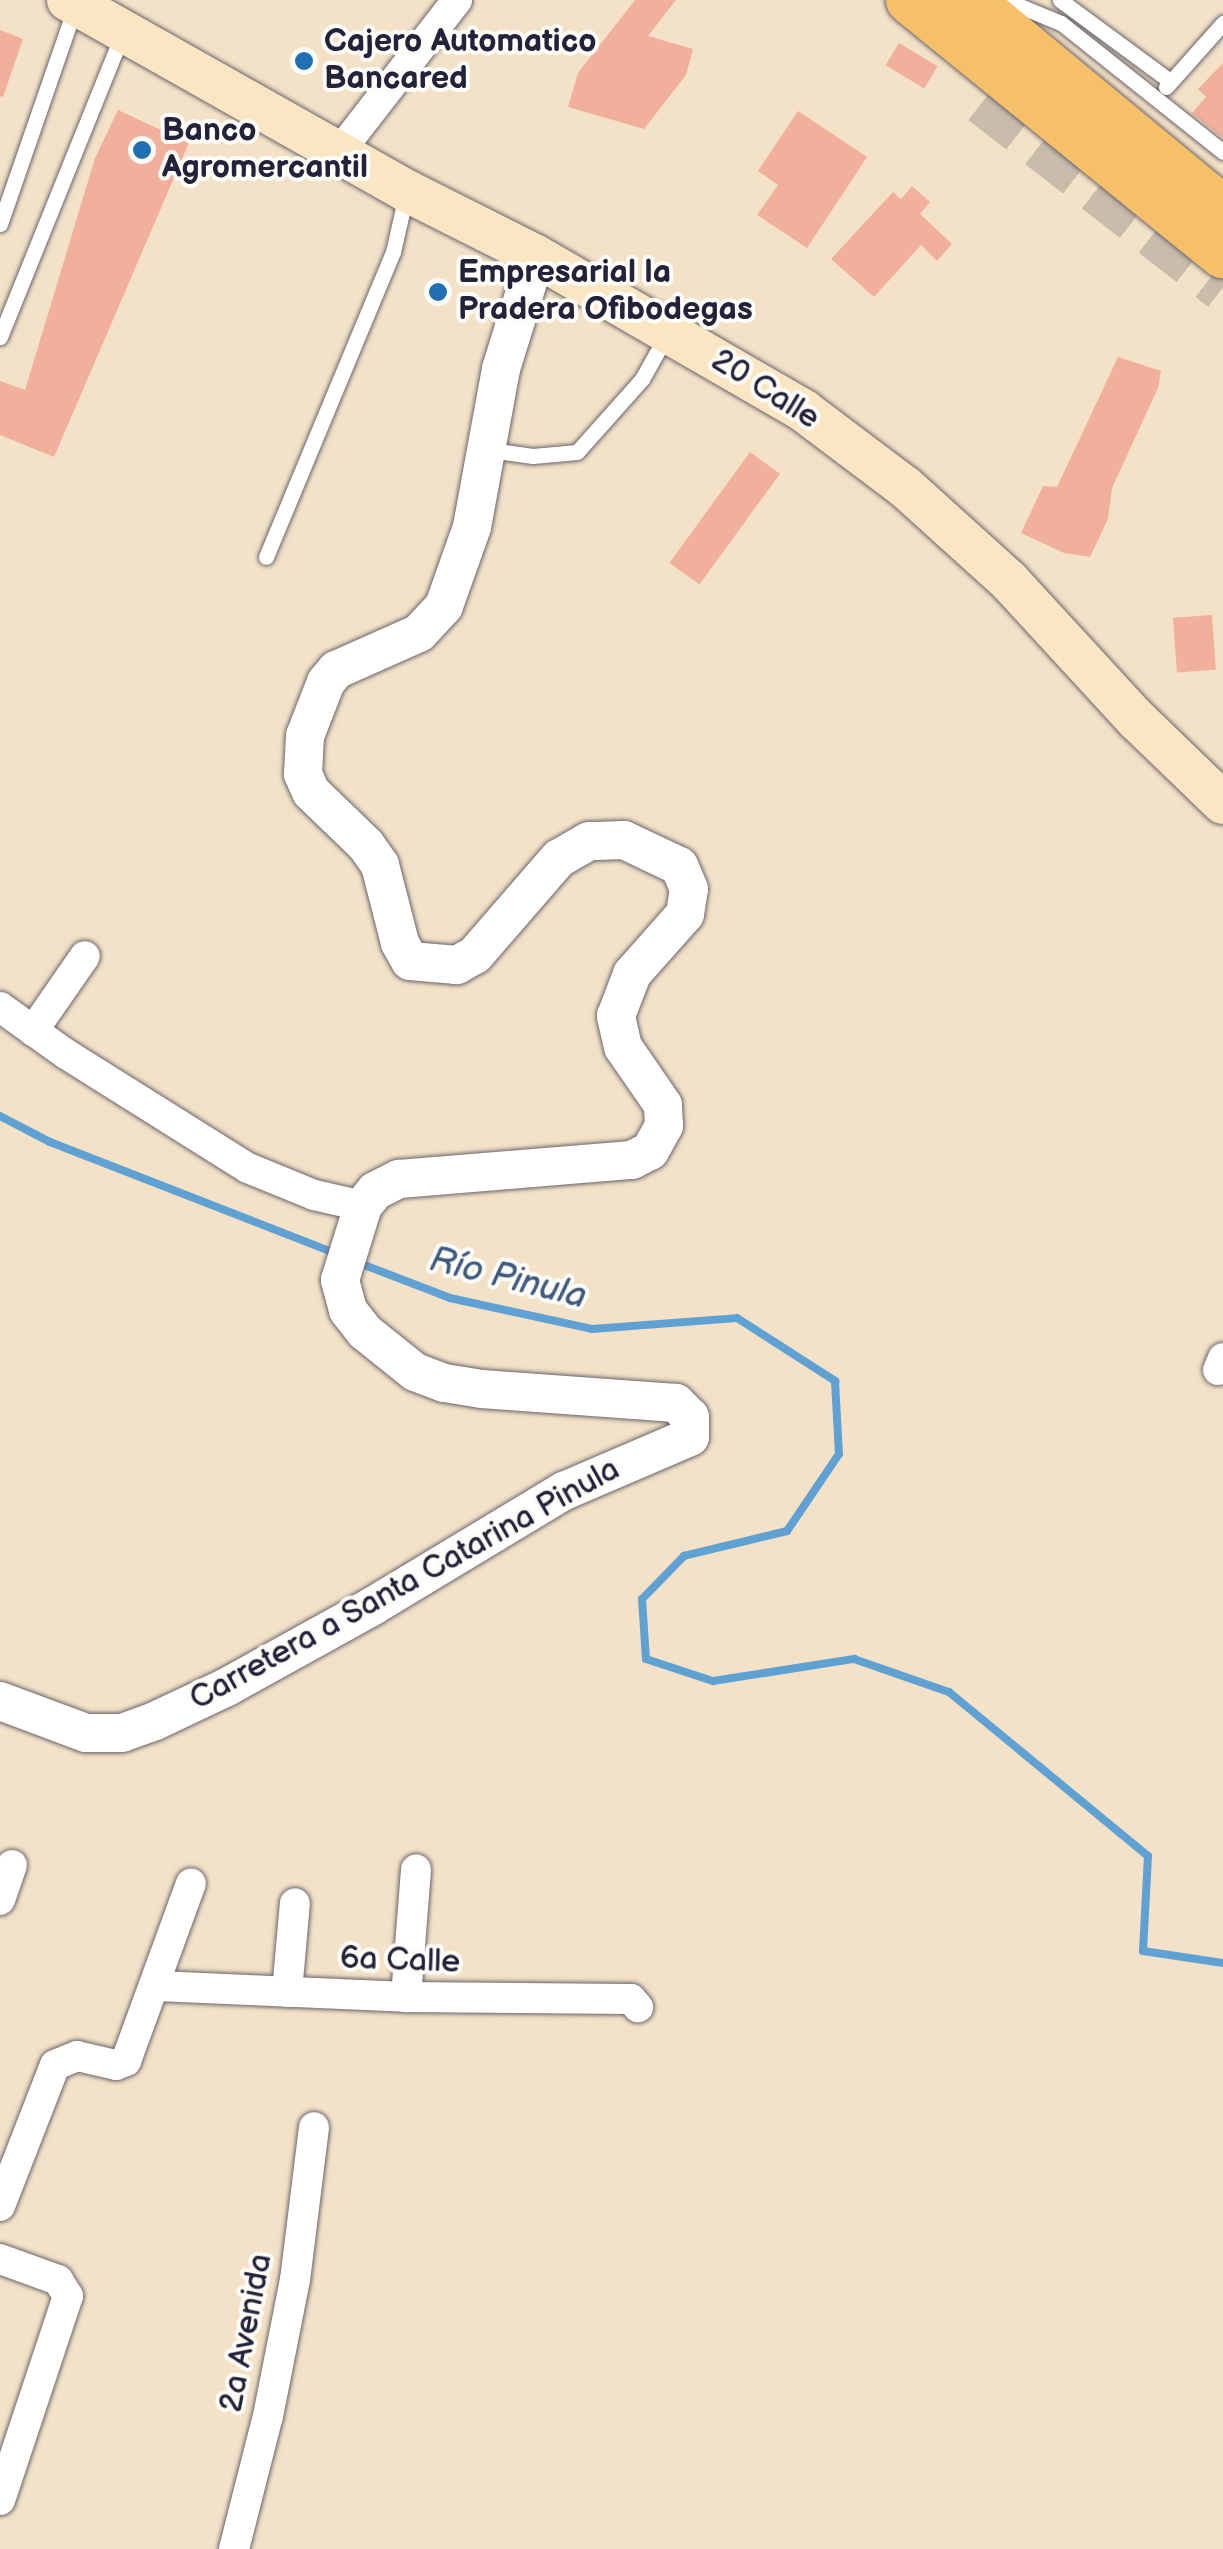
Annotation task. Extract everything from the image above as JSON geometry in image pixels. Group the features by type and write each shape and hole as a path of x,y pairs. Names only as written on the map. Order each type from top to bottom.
{"highway":[{"path":"995,1 1142,100"},
{"path":"995,1 1223,210"},
{"path":"915,4 983,101"},
{"path":"915,4 1223,254"}],"main road":[{"name":"20 Calle","path":"72,2 407,191 536,256 804,410 905,487 1009,581 1136,719 1223,803"}],"street":[{"path":"340,151 457,0"},
{"path":"0,1007 248,1168 358,1218 375,1191 400,1178 632,1160 650,1151 664,1126 663,1105 623,1047 616,1016 632,974 685,914 690,889 679,866 624,840 589,841 558,858 475,955 457,965 410,961 400,943 380,865 366,844 311,792 303,774 305,736 326,682 336,670 419,633 444,606 472,527 500,369 536,256"},
{"path":"34,1031 85,956"},
{"name":"Carretera a Santa Catarina Pinula","path":"0,1700 86,1733 122,1733 155,1721 227,1687 373,1606 564,1492 690,1437 690,1417 676,1402 482,1389 444,1383 416,1372 365,1332 348,1310 340,1280 358,1218"},
{"path":"0,1900 12,1866"},
{"path":"406,1997 416,1869"},
{"path":"0,2206 55,2064 77,2056 116,2066 126,2061 157,1986 191,1883"},
{"path":"287,1992 295,1902"},
{"name":"6a Calle","path":"157,1986 406,1997 631,1999 638,2007"},
{"name":"2a Avenida","path":"234,2549 268,2416 295,2280 314,2127"},
{"path":"0,2259 58,2280 66,2288 68,2300 0,2500"}],"lane":[{"path":"1060,0 1170,81"},
{"path":"0,224 72,2"},
{"path":"1223,24 1170,81 1142,100 1223,152"},
{"path":"0,337 123,31"},
{"path":"266,557 393,252 407,191"},
{"path":"504,452 533,456 577,452 642,379 668,332"}],"building":[{"path":"635,0 676,0 648,36 693,49 686,75 644,129 568,107 578,73"},
{"path":"0,30 23,39 3,97 0,96"},
{"path":"899,43 938,66 924,88 886,65"},
{"path":"1223,63 1223,138 1192,113 1206,97 1198,89"},
{"path":"118,110 189,143 54,457 0,435 0,381 25,390 95,158"},
{"path":"798,111 867,157 807,248 757,215 778,185 758,171"},
{"path":"912,186 930,202 920,214 952,244 937,261 921,245 874,297 831,259 893,192 901,199"},
{"path":"1118,357 1161,371 1158,388 1112,488 1108,519 1090,557 1064,553 1021,533 1043,486 1057,487"},
{"path":"750,452 780,474 699,585 669,563"},
{"path":"1212,615 1216,670 1177,673 1173,618"}],"waterway":[{"name":"Río Pinula","path":"0,1116 50,1142 337,1254"},
{"name":"Río Pinula","path":"359,1263 450,1298 592,1329 737,1318 835,1381 839,1454 787,1531 684,1556 642,1599 646,1659 713,1681 854,1659 949,1692 1148,1856 1143,1951 1223,1963"}],"tunnel":[{"path":"983,101 1223,288"}],"place":[{"name":"Cajero Automatico Bancared","path":"304,61"},
{"name":"Banco Agromercantil","path":"142,150"},
{"name":"Empresarial la Pradera Ofibodegas","path":"438,292"}]}
